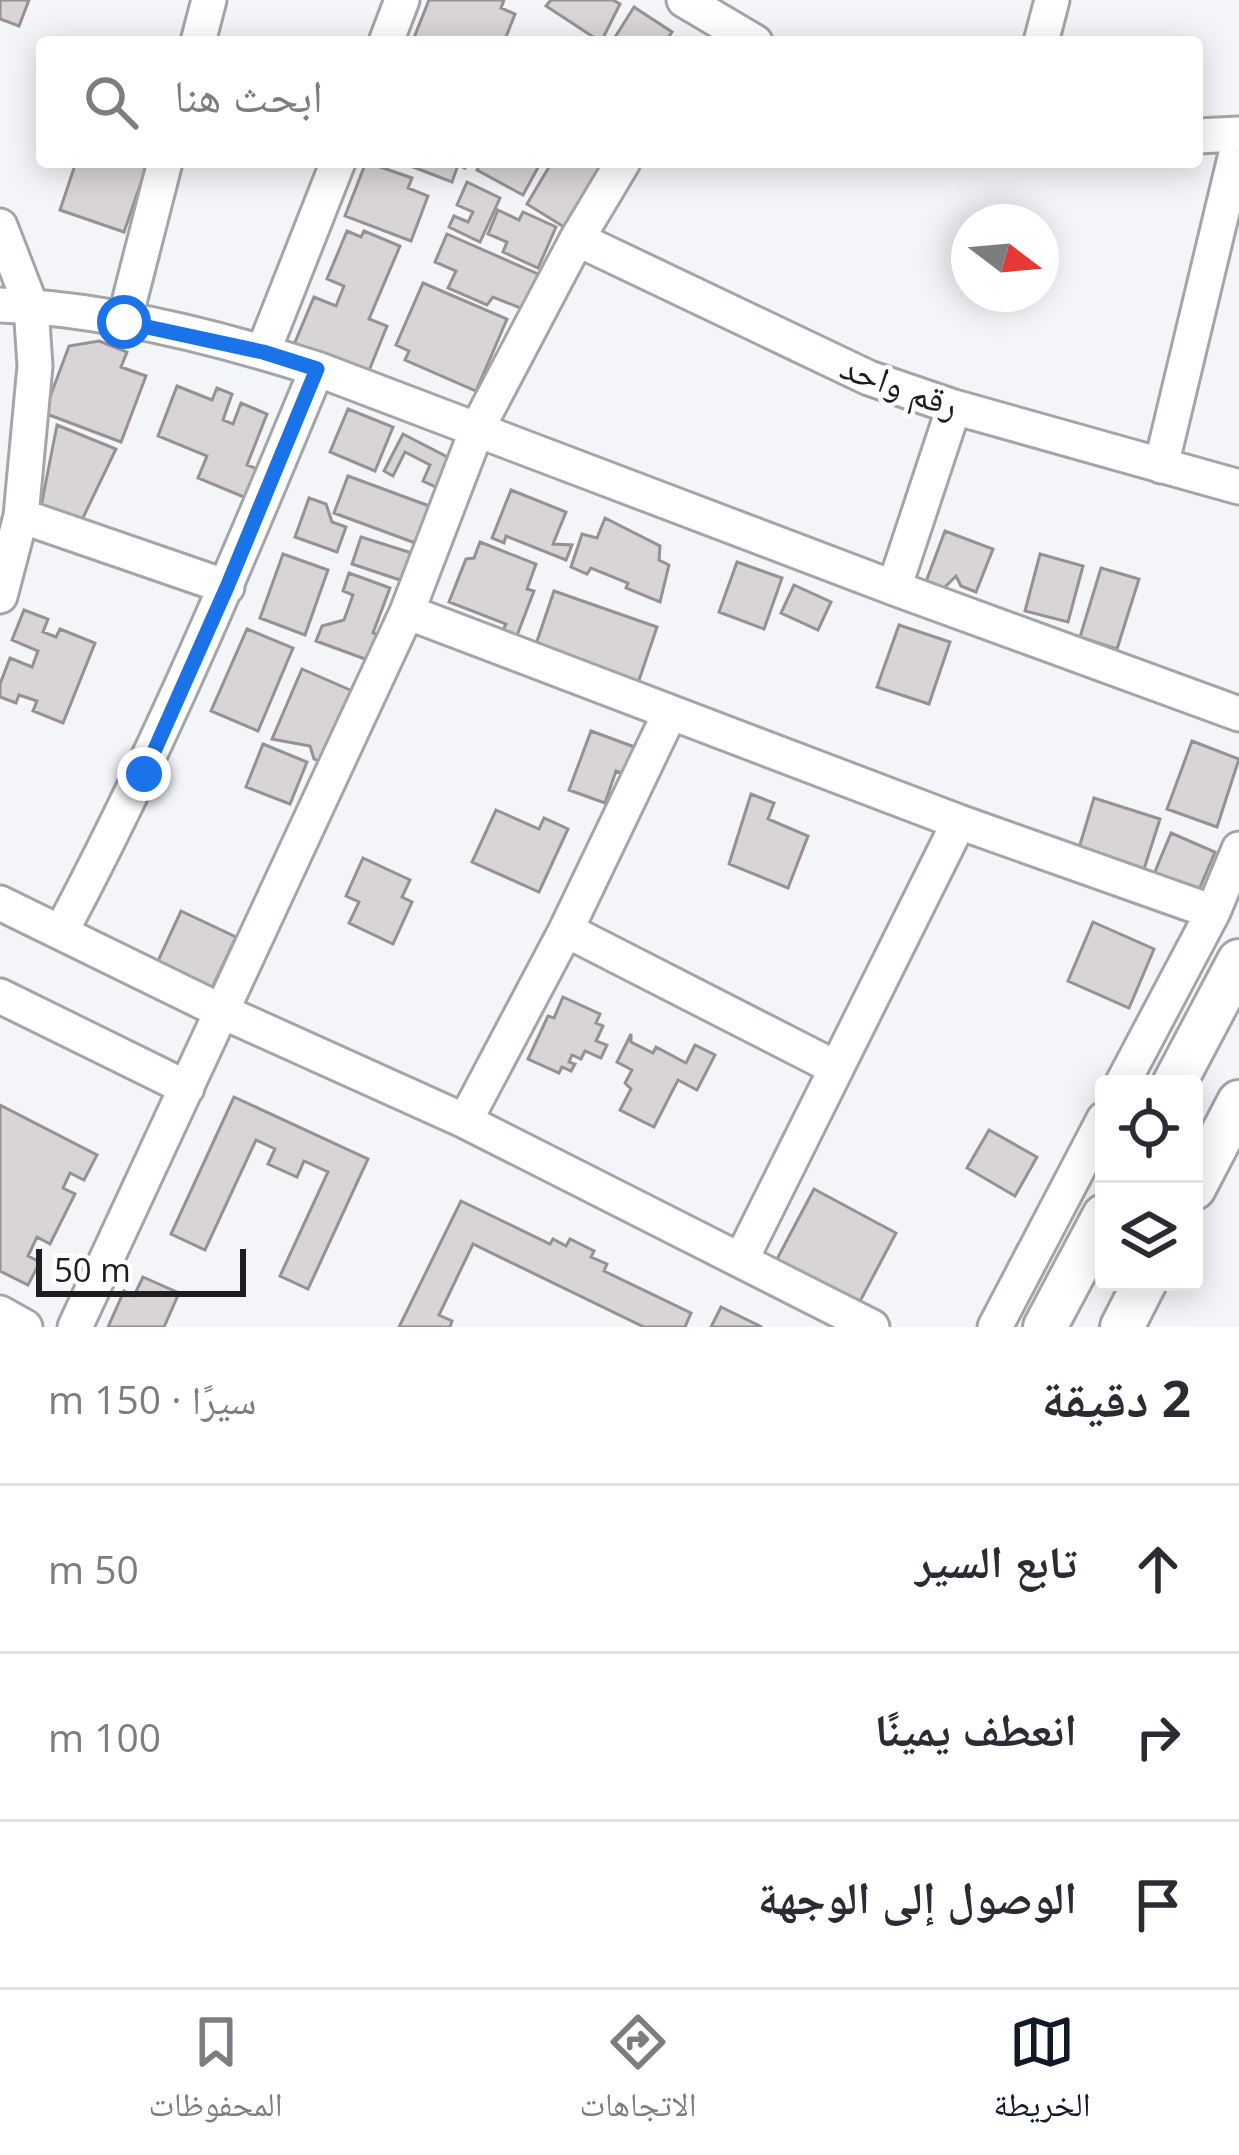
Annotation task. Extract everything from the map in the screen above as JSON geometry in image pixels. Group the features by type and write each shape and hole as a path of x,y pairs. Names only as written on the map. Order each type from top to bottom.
{"main road":[{"path":"1179,1075 1239,962"},
{"path":"1197,1183 1239,1102"},
{"path":"1046,1327 1095,1233"},
{"path":"1122,1327 1140,1291"}],"street":[{"path":"200,36 209,0"},
{"path":"388,36 402,0"},
{"path":"684,0 719,21"},
{"path":"1043,36 1052,0"},
{"path":"1161,466 1239,138 1203,136"},
{"path":"124,322 164,168"},
{"path":"263,352 336,168"},
{"path":"75,1327 407,612 478,428 619,168"},
{"path":"0,226 15,306 35,366 21,516 0,596"},
{"name":"رقم واحد","path":"577,239 869,378 1239,488"},
{"path":"15,306 124,322 263,352 317,369 1239,714"},
{"path":"62,930 144,774 317,369"},
{"path":"894,588 954,407"},
{"path":"21,516 227,587"},
{"path":"407,612 958,822 1213,912"},
{"path":"464,1121 566,930 670,713"},
{"path":"741,1260 958,822"},
{"path":"1127,1075 1213,912 1239,849"},
{"path":"0,903 221,1011 464,1121 872,1327"},
{"path":"566,930 836,1068"},
{"path":"0,996 187,1088"},
{"path":"995,1327 1095,1136"},
{"path":"0,1313 25,1327"}],"building":[{"path":"0,0 29,0 19,26 0,19"},
{"path":"429,0 504,0 501,8 515,14 506,36 415,36"},
{"path":"551,0 620,4 604,36 592,36 546,6"},
{"path":"634,7 672,32 669,36 616,36"},
{"path":"74,168 146,168 124,232 60,210"},
{"path":"364,168 383,168 412,178 408,188 428,196 411,241 345,216"},
{"path":"416,168 457,168 452,182"},
{"path":"478,168 538,168 523,195"},
{"path":"548,168 599,168 564,227 527,204"},
{"path":"467,182 500,198 480,242 449,227 454,216 468,222 473,212 457,205"},
{"path":"498,210 519,220 523,212 556,227 538,268 503,252 507,242 488,234"},
{"path":"347,231 361,237 364,231 400,246 369,319 387,326 366,378 293,347 314,297 336,306 344,286 327,279"},
{"path":"447,234 538,274 523,309 493,297 487,305 448,288 456,271 435,262"},
{"path":"423,283 507,319 476,391 405,360 409,351 396,345"},
{"path":"99,341 127,352 121,367 146,376 121,442 44,413 69,346"},
{"path":"177,386 212,400 217,388 232,394 223,420 233,424 241,403 267,414 247,465 262,471 251,500 198,478 207,456 158,436"},
{"path":"348,409 393,427 375,471 330,452"},
{"path":"57,425 116,449 79,526 40,512"},
{"path":"403,434 455,461 440,489 423,481 430,465 405,452 393,476 384,471"},
{"path":"348,476 432,507 418,544 334,513"},
{"path":"511,490 566,512 553,544 572,545 566,560 506,536 504,543 492,538"},
{"path":"309,498 326,504 332,522 346,527 337,552 295,537"},
{"path":"605,518 660,546 659,560 669,565 660,602 591,568 587,574 571,567 582,534 597,538"},
{"path":"945,531 993,549 976,592 961,586 956,576 939,593 924,587"},
{"path":"361,537 415,554 406,582 352,564"},
{"path":"480,542 536,564 527,589 534,591 516,638 502,632 506,624 449,602 466,559 474,558"},
{"path":"283,554 328,570 305,635 260,618"},
{"path":"1040,554 1083,566 1068,622 1025,611"},
{"path":"737,562 782,578 764,629 719,612"},
{"path":"1101,568 1139,579 1117,649 1080,637"},
{"path":"349,573 390,588 373,633 385,638 376,663 316,641 322,626 344,620 353,595 343,591"},
{"path":"794,585 831,602 818,630 781,613"},
{"path":"554,591 657,627 636,689 533,653"},
{"path":"24,610 48,619 43,632 56,637 60,629 95,643 63,723 33,711 37,701 19,695 16,703 0,697 10,658 32,667 38,651 12,640"},
{"path":"899,625 950,642 929,704 877,687"},
{"path":"247,629 293,648 258,731 211,711"},
{"path":"302,669 357,693 326,764 314,759 310,746 272,739"},
{"path":"591,731 640,749 630,776 616,771 605,803 569,790"},
{"path":"1192,741 1239,759 1217,827 1167,809"},
{"path":"263,744 307,762 290,804 246,787"},
{"path":"751,794 774,803 768,819 808,836 788,888 729,864"},
{"path":"1094,798 1160,819 1144,869 1079,848"},
{"path":"496,810 539,829 544,818 568,829 539,892 472,862"},
{"path":"1171,833 1215,852 1198,892 1149,886"},
{"path":"363,858 410,880 402,897 412,902 393,944 349,923 359,902 346,896"},
{"path":"181,911 236,937 212,988 157,963"},
{"path":"1093,922 1154,949 1129,1008 1068,981"},
{"path":"563,997 600,1014 596,1023 603,1026 596,1041 607,1045 601,1058 585,1051 581,1059 572,1055 571,1071 562,1067 559,1073 528,1059 548,1016 554,1018"},
{"path":"631,1034 631,1042 653,1053 656,1047 686,1063 695,1045 715,1055 697,1090 678,1080 654,1127 620,1110 631,1089 625,1083 632,1070 617,1062"},
{"path":"234,1097 368,1159 308,1289 280,1276 328,1172 304,1161 297,1177 268,1164 275,1149 256,1140 205,1250 171,1234"},
{"path":"0,1105 97,1155 84,1180 70,1173 63,1188 75,1194 50,1244 37,1237 28,1256 40,1262 28,1285 0,1271"},
{"path":"989,1130 1037,1157 1015,1196 967,1168"},
{"path":"814,1189 896,1233 858,1305 776,1261"},
{"path":"461,1201 550,1244 553,1239 566,1246 570,1239 594,1251 591,1257 607,1264 604,1271 691,1313 685,1327 644,1327 473,1244 439,1315 452,1321 450,1327 399,1327"},
{"path":"143,1277 179,1293 164,1327 108,1327 124,1291 134,1296"},
{"path":"721,1307 762,1327 711,1327"}],"route":[{"path":"124,322 263,352 317,369 144,774"}]}
